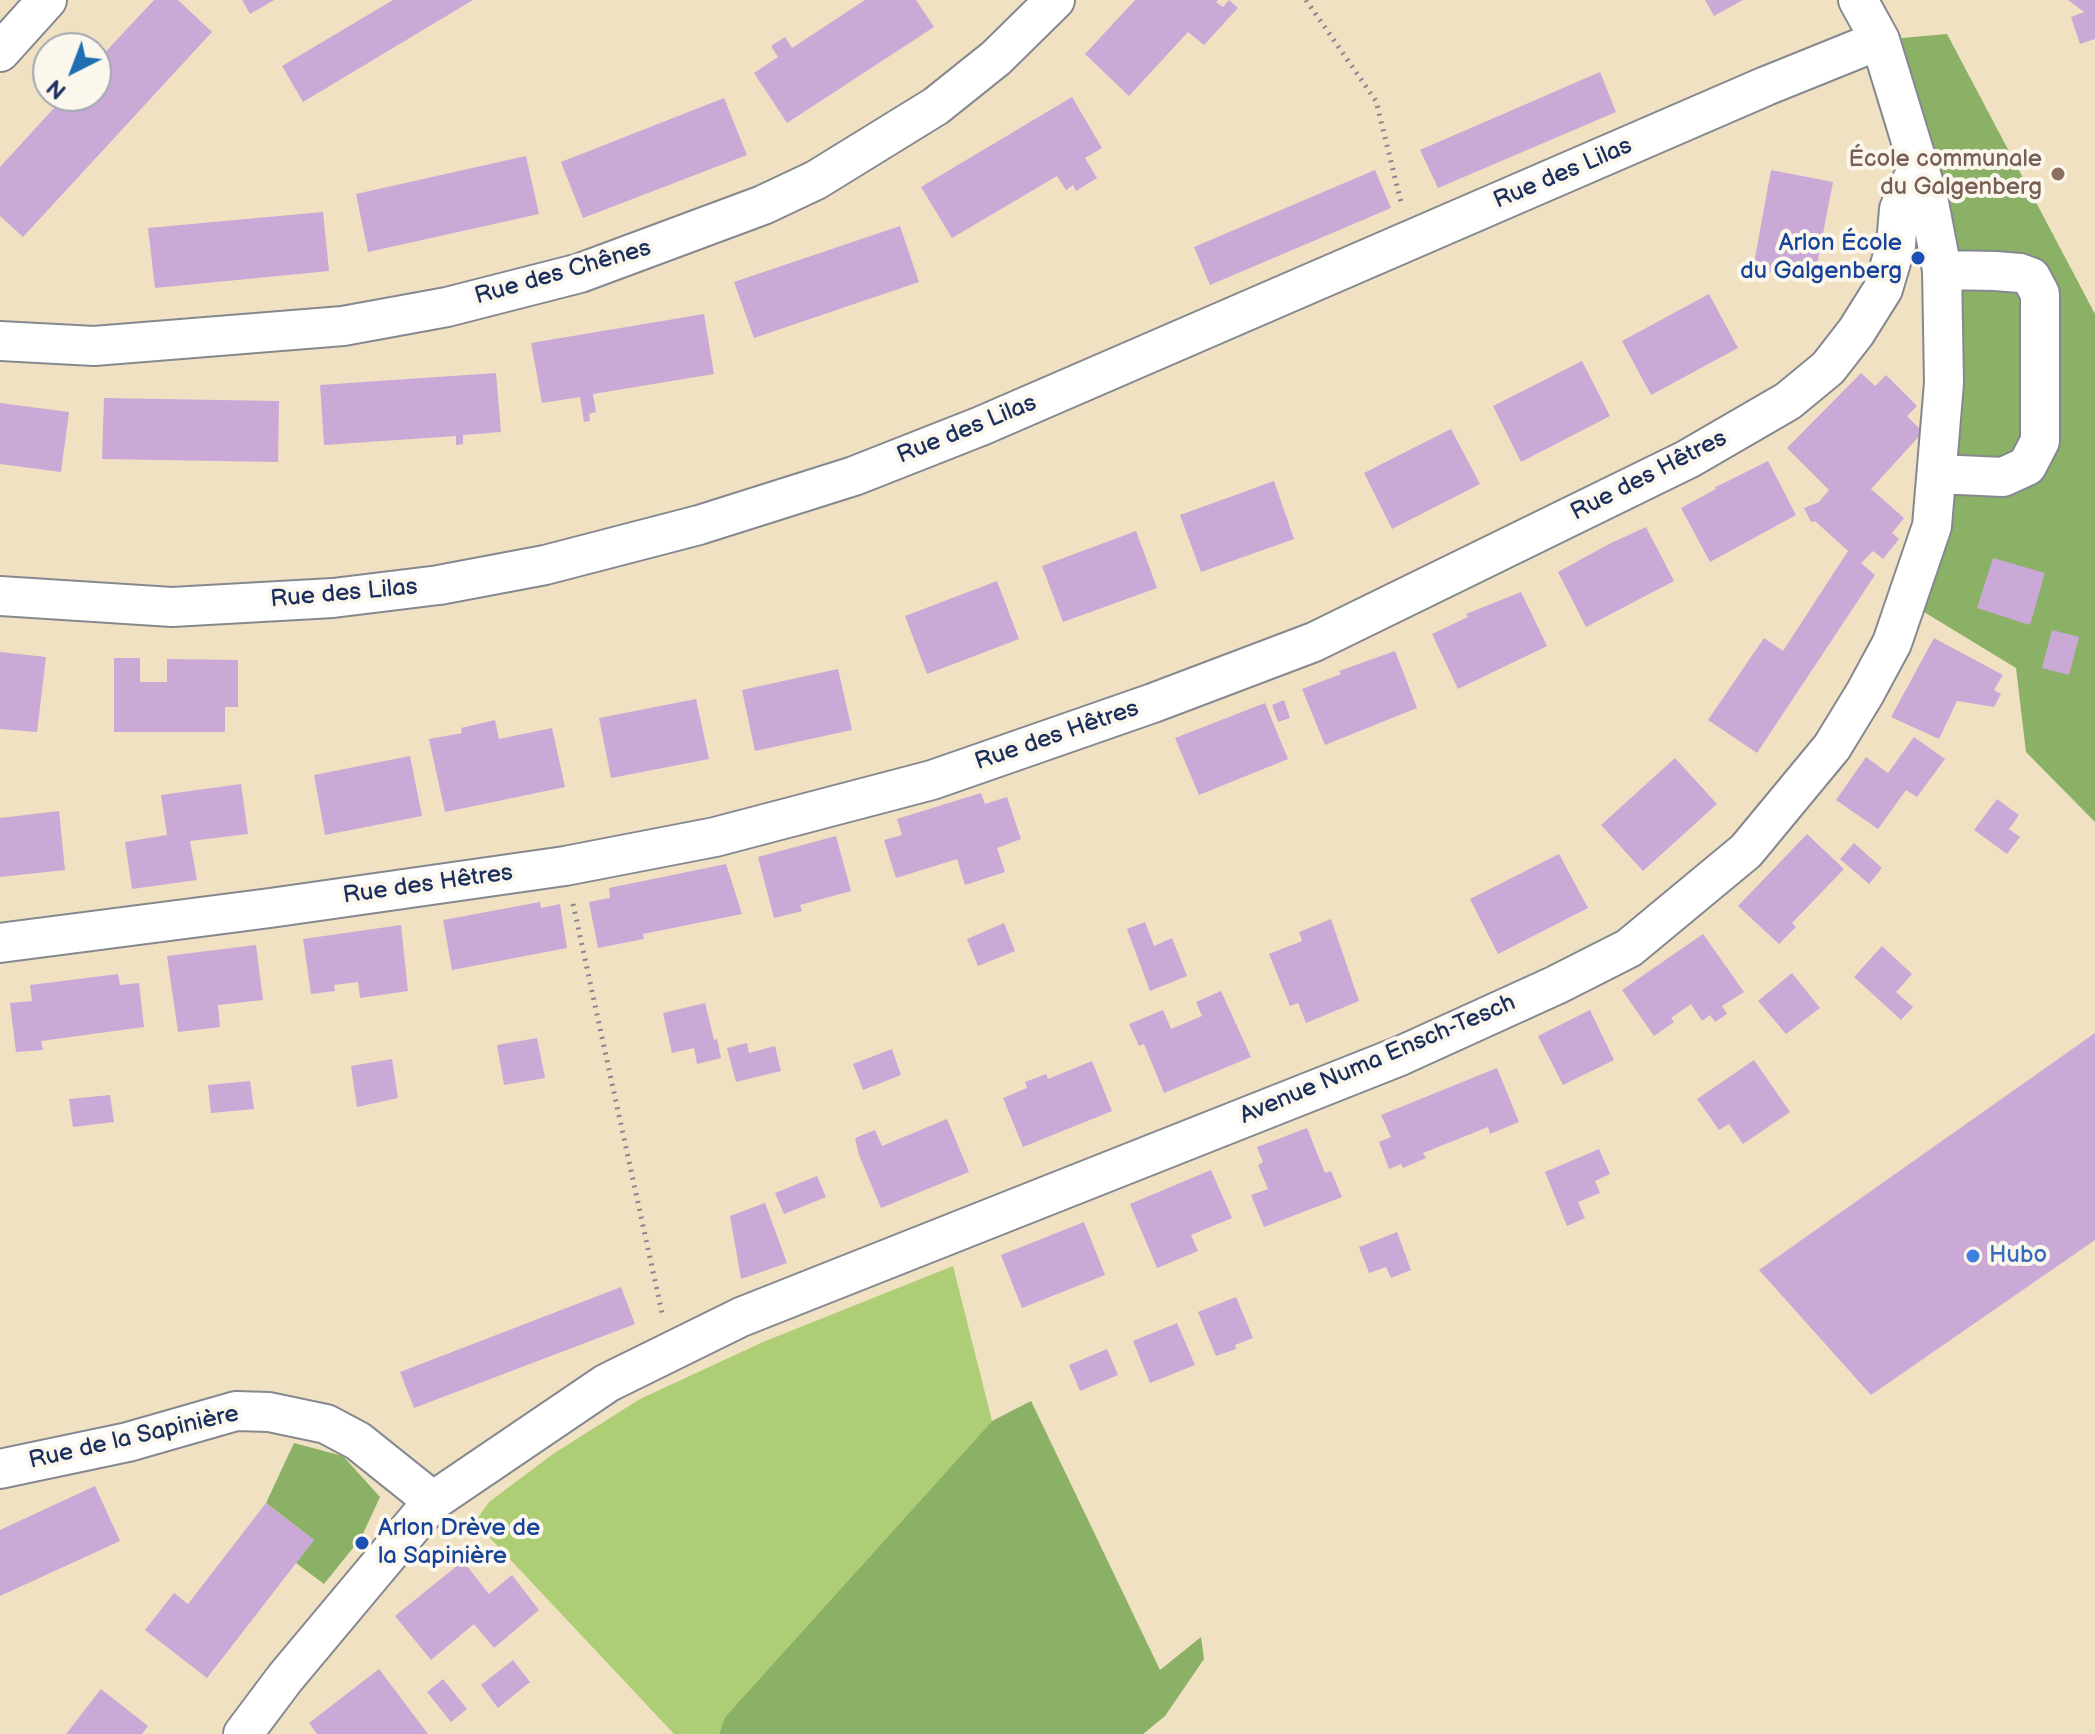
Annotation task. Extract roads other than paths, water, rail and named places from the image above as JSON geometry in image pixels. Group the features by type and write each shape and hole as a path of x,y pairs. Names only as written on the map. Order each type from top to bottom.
{"street":[{"path":"0,52 47,0"},
{"name":"Rue des Chênes","path":"0,341 94,346 343,326 447,307 580,273 763,205 816,180 936,106 996,58 1055,0"},
{"name":"Avenue Numa Ensch-Tesch","path":"243,1734 285,1678 433,1501 607,1383 741,1317 1400,1056 1629,948 1746,851 1832,747 1892,643 1932,526 1944,383 1942,270 1928,197 1880,40 1858,0"},
{"name":"Rue des Lilas","path":"0,596 172,607 333,598 439,585 545,565 699,525 854,476 981,426 1766,86 1880,40"},
{"name":"Rue des Hêtres","path":"0,943 565,866 715,837 932,780 1153,703 1314,642 1688,459 1788,401 1828,368 1856,332 1883,289 1896,245 1899,209 1917,169"},
{"path":"1937,474 2003,477 2027,466 2040,441 2040,294 2031,277 1995,271 1942,270"},
{"name":"Rue de la Sapinière","path":"0,1469 128,1442 236,1411 269,1412 326,1424 358,1441 433,1501"}],"place":[{"name":"École communale du Galgenberg","path":"2058,174"},
{"name":"Arlon École du Galgenberg","path":"1918,258"},
{"name":"Hubo","path":"1973,1256"},
{"name":"Arlon Drève de la Sapinière","path":"362,1543"}]}
